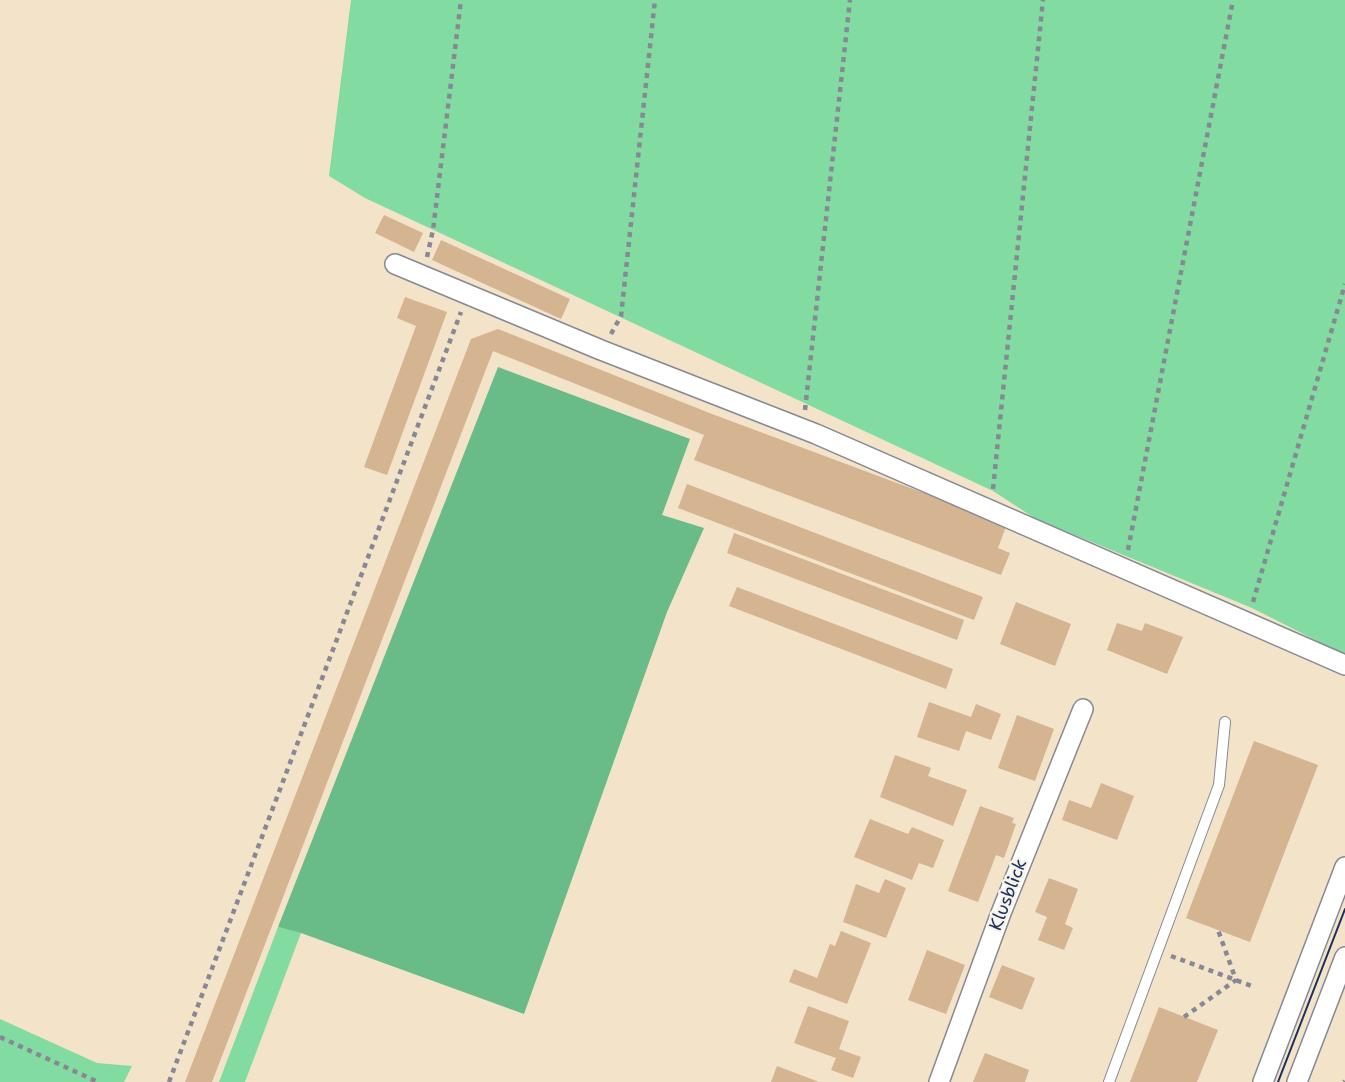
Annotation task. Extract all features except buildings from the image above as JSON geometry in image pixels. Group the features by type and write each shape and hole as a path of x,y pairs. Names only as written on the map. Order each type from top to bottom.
{"street":[{"path":"396,264 601,350 799,427 1345,665"},
{"name":"Klusblick","path":"939,1082 1001,914 1083,709"},
{"path":"1263,1082 1345,867"},
{"path":"1297,1082 1345,957"}],"lane":[{"path":"1109,1082 1219,785 1225,722"}],"path":[{"path":"423,275 433,230 461,0"},
{"path":"601,350 621,316 655,0"},
{"path":"799,427 807,405 850,0"},
{"path":"986,507 993,491 1043,0"},
{"path":"1123,568 1233,0"},
{"path":"1244,622 1252,608 1345,284"},
{"path":"169,1082 467,295"},
{"path":"1218,930 1236,980"},
{"path":"1159,952 1252,986"},
{"path":"1184,1017 1236,980"},
{"path":"0,1037 98,1082"}],"green space":[{"path":"351,0 1345,0 1345,655 1252,608 1036,519 993,491 365,198 329,176"},
{"path":"498,367 690,439 662,515 704,528 667,612 524,1014 278,927"},
{"path":"278,927 301,933 245,1082 219,1082"},
{"path":"0,1019 97,1063 132,1066 124,1082 0,1082"}],"tram line":[{"path":"1278,1082 1345,909"}]}
